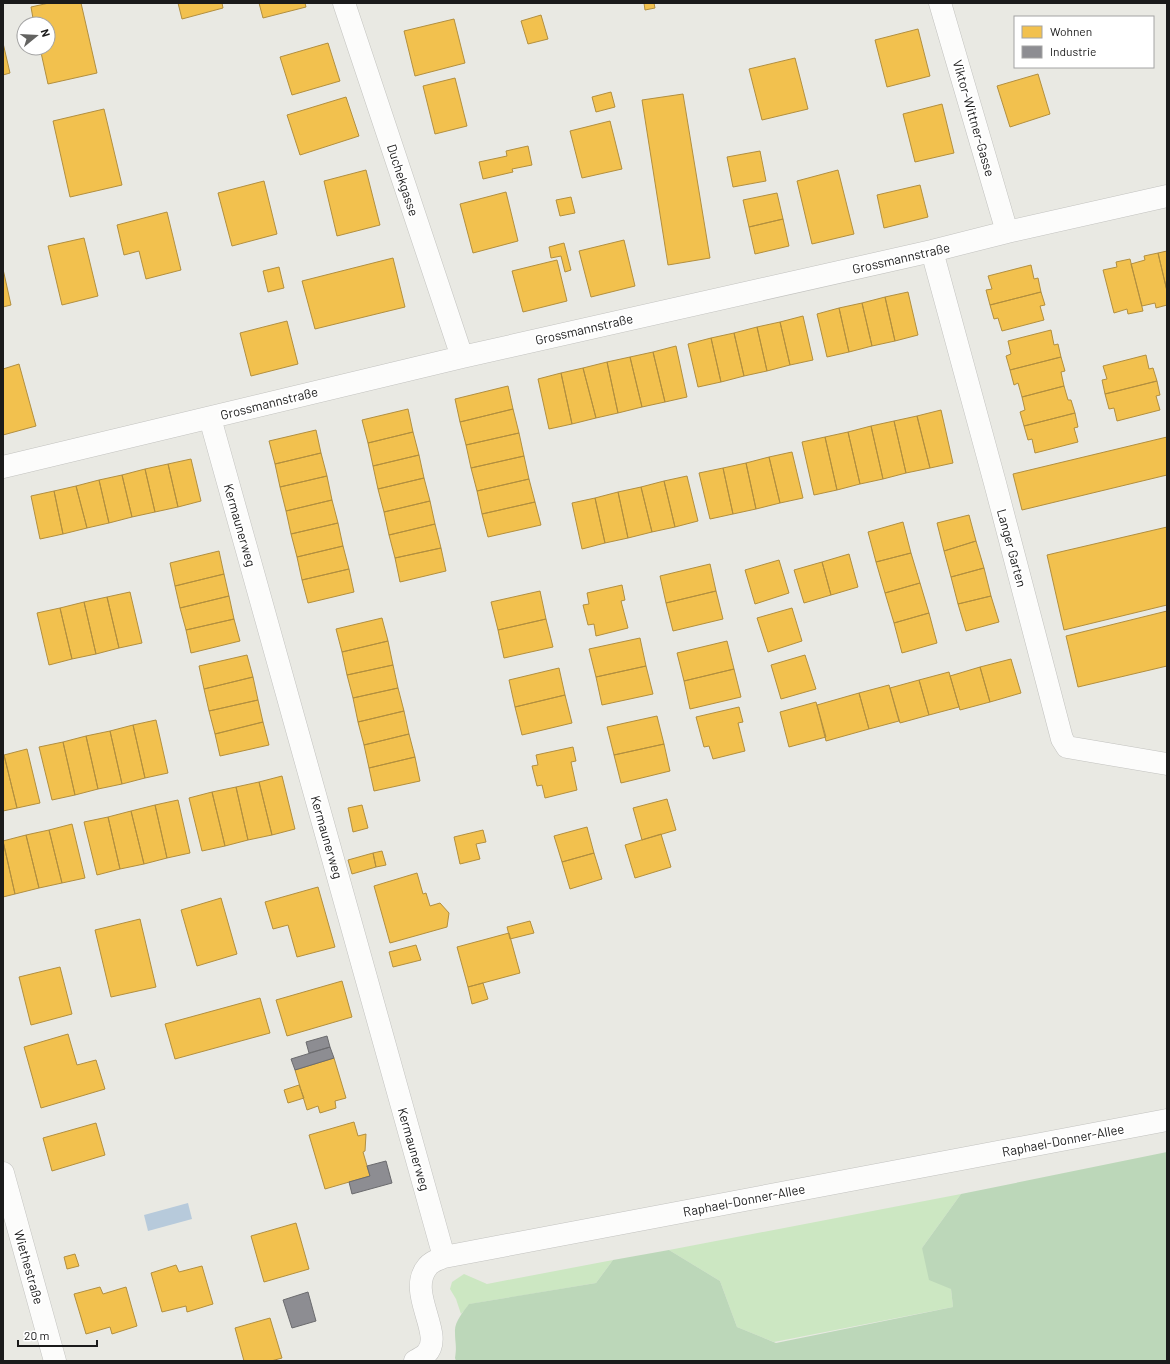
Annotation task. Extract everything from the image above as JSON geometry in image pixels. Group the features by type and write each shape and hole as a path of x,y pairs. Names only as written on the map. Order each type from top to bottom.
{"street":[{"name":"Duchekgasse","path":"344,3 462,357"},
{"name":"Viktor-Wittner-Gasse","path":"940,3 1007,232"},
{"name":"Grossmannstraße","path":"3,467 462,357 932,251 1007,232 1167,196"},
{"name":"Langer Garten","path":"932,251 1062,739 1067,747 1167,764"},
{"name":"Kermaunerweg","path":"210,418 444,1257"},
{"name":"Raphael-Donner-Allee","path":"424,1359 432,1341 420,1281 428,1265 444,1257 1167,1120"},
{"name":"Wiethestraße","path":"3,1173 55,1361"}],"green space":[{"path":"1167,1152 1167,1361 456,1361 455,1358 456,1324 469,1304 596,1283 613,1260 669,1250 720,1281 737,1327 776,1343 953,1307 951,1289 929,1280 922,1248 961,1194"},
{"path":"961,1194 922,1248 951,1289 953,1307 774,1342 737,1327 720,1281 669,1250"},
{"path":"613,1260 596,1283 470,1304 461,1314 456,1299 450,1289 452,1282 464,1274 487,1284"}],"water":[{"path":"188,1203 192,1219 148,1231 144,1215"}],"building: Wohnen":[{"path":"49,3 81,3 97,73 48,84 42,56 56,56 56,16 33,16 31,7"},
{"path":"178,3 222,3 223,8 182,19"},
{"path":"259,3 305,3 306,7 263,18"},
{"path":"644,3 654,3 655,8 645,10"},
{"path":"541,15 548,39 528,44 521,21"},
{"path":"454,19 465,63 415,76 404,31"},
{"path":"918,29 930,76 887,87 875,40"},
{"path":"3,43 10,73 3,75"},
{"path":"328,43 340,81 292,95 280,57"},
{"path":"795,58 808,109 762,120 749,69"},
{"path":"1038,74 1050,114 1010,127 997,86"},
{"path":"455,78 467,126 435,134 423,86"},
{"path":"611,92 615,107 596,112 592,97"},
{"path":"683,94 710,258 668,265 642,100"},
{"path":"346,97 359,136 300,155 287,115"},
{"path":"942,104 954,153 915,162 903,114"},
{"path":"104,109 122,185 70,197 53,121"},
{"path":"610,121 622,169 582,178 570,131"},
{"path":"528,146 532,165 512,169 513,172 483,179 479,162 507,156 506,151"},
{"path":"760,151 766,181 733,187 727,157"},
{"path":"366,170 380,225 337,236 324,181"},
{"path":"838,170 854,234 812,244 797,181"},
{"path":"264,181 277,234 232,246 218,193"},
{"path":"920,185 928,217 884,228 877,195"},
{"path":"506,192 518,241 473,253 460,204"},
{"path":"777,193 783,219 749,227 743,200"},
{"path":"571,197 575,213 560,216 556,200"},
{"path":"167,212 181,270 146,279 139,251 124,255 117,225"},
{"path":"783,219 789,246 755,254 749,227"},
{"path":"84,238 98,296 62,305 48,246"},
{"path":"624,240 635,286 591,297 579,251"},
{"path":"564,243 571,270 565,272 561,256 551,258 549,247"},
{"path":"1167,251 1167,291 1158,253"},
{"path":"1158,253 1167,291 1167,305 1156,308 1155,303 1142,306 1131,264 1145,260 1144,256"},
{"path":"393,258 405,307 315,329 302,281"},
{"path":"1130,259 1143,311 1128,314 1127,309 1114,313 1103,270 1117,267 1116,262"},
{"path":"557,260 567,301 523,312 512,271"},
{"path":"1031,265 1034,279 1038,278 1041,292 990,305 986,290 992,289 988,276"},
{"path":"279,267 284,288 268,292 263,271"},
{"path":"3,269 11,305 3,307"},
{"path":"908,292 918,335 895,341 885,297"},
{"path":"1041,292 1045,305 1040,306 1044,320 1002,331 998,318 994,319 990,305"},
{"path":"885,297 895,341 872,346 862,303"},
{"path":"862,303 872,346 849,352 839,308"},
{"path":"839,308 849,352 827,357 817,314"},
{"path":"803,316 813,360 790,365 780,322"},
{"path":"287,321 298,364 251,376 240,333"},
{"path":"780,322 790,365 767,371 757,327"},
{"path":"757,327 767,371 744,376 734,333"},
{"path":"1051,330 1054,345 1058,344 1061,357 1010,370 1006,356 1011,354 1008,341"},
{"path":"734,333 744,376 721,382 711,338"},
{"path":"711,338 721,382 698,387 688,344"},
{"path":"676,346 687,397 665,402 653,352"},
{"path":"653,352 665,402 642,407 630,357"},
{"path":"1146,355 1149,369 1153,368 1157,381 1105,394 1102,380 1107,379 1103,366"},
{"path":"630,357 642,407 618,413 607,362"},
{"path":"1061,357 1065,371 1061,372 1064,386 1022,397 1018,383 1014,385 1010,370"},
{"path":"607,362 618,413 596,418 583,368"},
{"path":"19,364 36,426 3,435 3,369"},
{"path":"583,368 596,418 572,424 561,373"},
{"path":"561,373 572,424 549,429 538,379"},
{"path":"1157,381 1160,395 1156,396 1160,410 1117,421 1114,408 1109,409 1105,394"},
{"path":"508,386 513,409 460,422 455,399"},
{"path":"1064,386 1068,400 1071,400 1075,413 1024,426 1020,412 1025,410 1022,397"},
{"path":"408,409 413,432 368,443 362,420"},
{"path":"513,409 519,433 466,445 460,422"},
{"path":"941,410 953,463 930,468 917,416"},
{"path":"1075,413 1078,427 1074,428 1078,442 1035,453 1032,439 1028,440 1024,426"},
{"path":"917,416 930,468 906,473 894,421"},
{"path":"894,421 906,473 883,479 871,426"},
{"path":"871,426 883,479 860,484 848,432"},
{"path":"316,430 321,453 275,464 269,441"},
{"path":"413,432 419,455 373,466 368,443"},
{"path":"848,432 860,484 837,490 825,437"},
{"path":"519,433 524,456 471,468 466,445"},
{"path":"825,437 837,490 814,495 802,442"},
{"path":"1167,437 1167,475 1022,510 1013,474"},
{"path":"792,452 803,498 780,503 769,457"},
{"path":"321,453 327,476 280,487 275,464"},
{"path":"419,455 424,478 378,489 373,466"},
{"path":"524,456 529,479 477,491 471,468"},
{"path":"769,457 780,503 756,509 746,463"},
{"path":"191,459 201,501 178,507 168,464"},
{"path":"746,463 756,509 733,514 723,468"},
{"path":"168,464 178,507 155,512 145,469"},
{"path":"723,468 733,514 710,519 699,473"},
{"path":"145,469 155,512 132,517 122,475"},
{"path":"122,475 132,517 109,523 99,480"},
{"path":"327,476 332,500 286,511 280,487"},
{"path":"687,476 698,521 675,527 664,481"},
{"path":"424,478 430,501 384,512 378,489"},
{"path":"529,479 535,502 482,514 477,491"},
{"path":"99,480 109,523 87,528 76,486"},
{"path":"664,481 675,527 652,532 641,487"},
{"path":"76,486 87,528 63,534 54,491"},
{"path":"641,487 652,532 628,538 618,492"},
{"path":"54,491 63,534 40,539 31,496"},
{"path":"618,492 628,538 605,543 595,498"},
{"path":"595,498 605,543 582,549 572,503"},
{"path":"332,500 338,523 291,534 286,511"},
{"path":"430,501 435,524 389,535 384,512"},
{"path":"535,502 541,525 488,537 482,514"},
{"path":"969,515 976,541 944,551 937,523"},
{"path":"903,522 911,553 876,562 868,532"},
{"path":"338,523 343,546 297,557 291,534"},
{"path":"435,524 441,548 395,558 389,535"},
{"path":"1167,527 1167,605 1064,630 1047,555"},
{"path":"976,541 984,568 951,577 944,551"},
{"path":"343,546 349,569 302,580 297,557"},
{"path":"441,548 446,571 400,582 395,558"},
{"path":"219,551 224,574 175,586 170,563"},
{"path":"911,553 920,583 885,593 876,562"},
{"path":"849,554 858,587 831,595 822,562"},
{"path":"779,560 789,593 755,604 745,570"},
{"path":"822,562 831,595 804,603 794,570"},
{"path":"710,564 716,591 666,603 660,576"},
{"path":"984,568 991,596 958,604 951,577"},
{"path":"349,569 354,592 308,603 302,580"},
{"path":"224,574 229,596 180,608 175,586"},
{"path":"920,583 929,613 894,623 885,593"},
{"path":"622,585 625,600 621,601 628,628 596,636 594,624 588,625 583,605 589,604 587,593"},
{"path":"540,591 546,619 498,630 491,602"},
{"path":"716,591 723,619 673,631 666,603"},
{"path":"130,592 142,643 119,648 107,597"},
{"path":"229,596 234,619 186,630 180,608"},
{"path":"991,596 999,622 966,631 958,604"},
{"path":"107,597 119,648 96,654 84,602"},
{"path":"84,602 96,654 72,659 60,608"},
{"path":"60,608 72,659 49,665 37,613"},
{"path":"792,608 802,641 768,652 757,618"},
{"path":"1167,611 1167,666 1078,687 1066,636"},
{"path":"929,613 937,643 902,653 894,623"},
{"path":"382,618 388,641 342,652 336,629"},
{"path":"234,619 240,641 191,653 186,630"},
{"path":"546,619 553,647 504,658 498,630"},
{"path":"640,638 646,666 596,677 589,649"},
{"path":"388,641 393,665 347,675 342,652"},
{"path":"727,641 734,669 684,681 677,653"},
{"path":"247,655 253,677 204,689 199,666"},
{"path":"805,655 816,689 781,699 771,665"},
{"path":"1011,659 1021,693 990,702 980,667"},
{"path":"393,665 398,688 353,698 347,675"},
{"path":"646,666 653,694 602,705 596,677"},
{"path":"980,667 990,702 960,710 950,676"},
{"path":"559,668 565,695 515,707 509,680"},
{"path":"734,669 741,697 690,709 684,681"},
{"path":"949,672 959,707 929,715 919,680"},
{"path":"253,677 258,700 209,711 204,689"},
{"path":"919,680 929,715 900,723 890,688"},
{"path":"889,685 899,721 869,729 859,693"},
{"path":"398,688 404,711 358,722 353,698"},
{"path":"859,693 869,729 826,741 817,705"},
{"path":"565,695 572,723 522,735 515,707"},
{"path":"258,700 263,722 215,734 209,711"},
{"path":"816,702 826,737 789,747 780,712"},
{"path":"739,707 743,722 738,723 745,751 713,759 709,746 704,747 696,717"},
{"path":"404,711 409,734 364,745 358,722"},
{"path":"657,716 664,744 614,755 607,727"},
{"path":"156,720 168,773 145,778 133,725"},
{"path":"263,722 269,745 220,756 215,734"},
{"path":"133,725 145,778 122,784 110,731"},
{"path":"110,731 122,784 98,789 86,736"},
{"path":"409,734 415,757 369,768 364,745"},
{"path":"86,736 98,789 75,795 63,742"},
{"path":"63,742 75,795 52,800 39,747"},
{"path":"664,744 670,771 621,783 614,755"},
{"path":"573,747 576,761 571,762 577,790 545,798 542,785 537,786 532,766 538,765 536,755"},
{"path":"27,749 40,803 17,808 4,755"},
{"path":"3,755 17,808 3,811"},
{"path":"415,757 420,781 374,791 369,768"},
{"path":"282,776 295,829 272,835 259,782"},
{"path":"259,782 272,835 248,840 236,787"},
{"path":"236,787 248,840 225,846 212,792"},
{"path":"212,792 225,846 202,851 189,798"},
{"path":"667,799 676,830 642,840 633,808"},
{"path":"178,800 190,853 167,858 155,805"},
{"path":"155,805 167,858 144,864 131,811"},
{"path":"362,805 368,828 353,832 348,808"},
{"path":"131,811 144,864 120,869 108,817"},
{"path":"108,817 120,869 97,875 84,822"},
{"path":"72,824 85,878 62,883 49,830"},
{"path":"587,827 594,853 562,862 554,836"},
{"path":"49,830 62,883 39,888 26,835"},
{"path":"483,830 486,842 476,844 480,859 460,864 454,837"},
{"path":"661,834 671,867 635,878 625,845"},
{"path":"26,835 39,888 15,894 3,841"},
{"path":"3,841 15,894 3,897"},
{"path":"382,851 386,865 376,867 373,853"},
{"path":"373,853 376,867 352,874 348,860"},
{"path":"594,853 602,879 570,889 562,862"},
{"path":"417,873 423,894 426,893 430,906 440,903 449,913 447,927 390,943 374,886"},
{"path":"318,887 335,947 297,957 288,925 273,929 265,902"},
{"path":"221,898 237,954 197,966 181,910"},
{"path":"140,919 156,987 111,997 95,930"},
{"path":"530,921 534,933 510,939 507,927"},
{"path":"509,933 520,973 468,987 457,947"},
{"path":"416,945 421,960 393,967 389,952"},
{"path":"60,967 72,1014 31,1025 19,977"},
{"path":"342,981 352,1017 287,1036 276,1000"},
{"path":"483,983 488,999 472,1004 468,987"},
{"path":"260,998 270,1033 175,1059 165,1024"},
{"path":"68,1034 77,1065 96,1060 105,1089 41,1108 24,1047"},
{"path":"334,1058 346,1098 335,1101 336,1108 320,1113 318,1106 307,1110 295,1070"},
{"path":"299,1085 304,1098 288,1103 284,1090"},
{"path":"354,1122 358,1136 366,1134 365,1151 363,1152 370,1176 325,1189 309,1135"},
{"path":"96,1123 105,1155 52,1171 43,1138"},
{"path":"296,1223 309,1269 264,1282 251,1236"},
{"path":"75,1254 79,1266 67,1269 64,1257"},
{"path":"176,1265 179,1272 202,1266 213,1304 187,1312 186,1306 162,1312 151,1273"},
{"path":"100,1287 103,1294 126,1287 137,1326 112,1334 110,1327 86,1334 74,1294"},
{"path":"270,1318 282,1358 271,1361 244,1361 235,1328"}],"building: Industrie":[{"path":"327,1036 330,1047 309,1053 306,1042"},
{"path":"330,1047 334,1058 295,1070 291,1059"},
{"path":"386,1161 392,1183 352,1194 349,1182 370,1176 367,1166"},
{"path":"308,1292 316,1321 292,1328 283,1300"}]}
